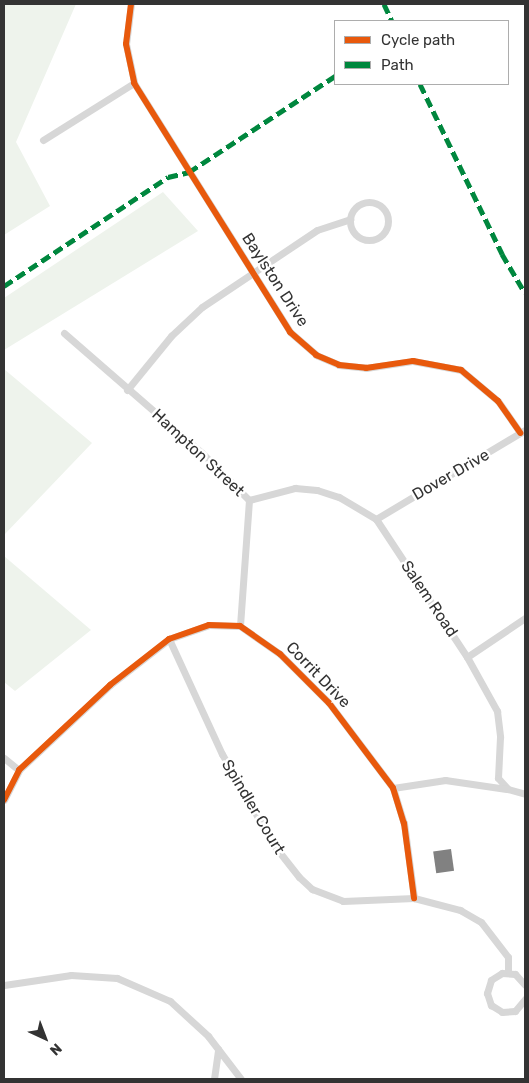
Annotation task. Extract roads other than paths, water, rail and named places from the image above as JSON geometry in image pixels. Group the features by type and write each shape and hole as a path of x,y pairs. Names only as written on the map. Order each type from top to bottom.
{"street":[{"name":"Baylston Drive","path":"131,4 126,44 134,83 290,332 316,355 353,367 413,361 462,370 498,401 523,431"},
{"path":"42,140 134,83"},
{"path":"127,390 177,330 251,272 317,230 350,219 360,204 371,202 386,212 388,224 382,235 370,240 358,236 350,219"},
{"name":"Hampton Street","path":"64,333 127,390 202,453 249,500 240,626"},
{"name":"Dover Drive","path":"376,519 523,431"},
{"name":"Salem Road","path":"249,500 295,488 317,490 339,497 376,519 467,657 497,711 500,737 498,778 508,789"},
{"path":"467,657 525,618"},
{"path":"4,800 19,770 110,685 169,639 209,625 240,626"},
{"name":"Corrit Drive","path":"240,626 280,654 329,703 392,788 404,823 414,898"},
{"name":"Spindler Court","path":"169,639 222,754 273,844 299,877 312,889 343,901 414,898 438,901 481,922 508,957 508,972"},
{"path":"4,758 19,770"},
{"path":"392,788 445,780 508,789 525,794"},
{"path":"525,985 520,978 508,972 491,980 486,993 491,1005 509,1013 521,1007 525,1000"},
{"path":"4,985 71,976 117,978 170,1001 218,1049 241,1079"},
{"path":"214,1079 218,1049"}]}
